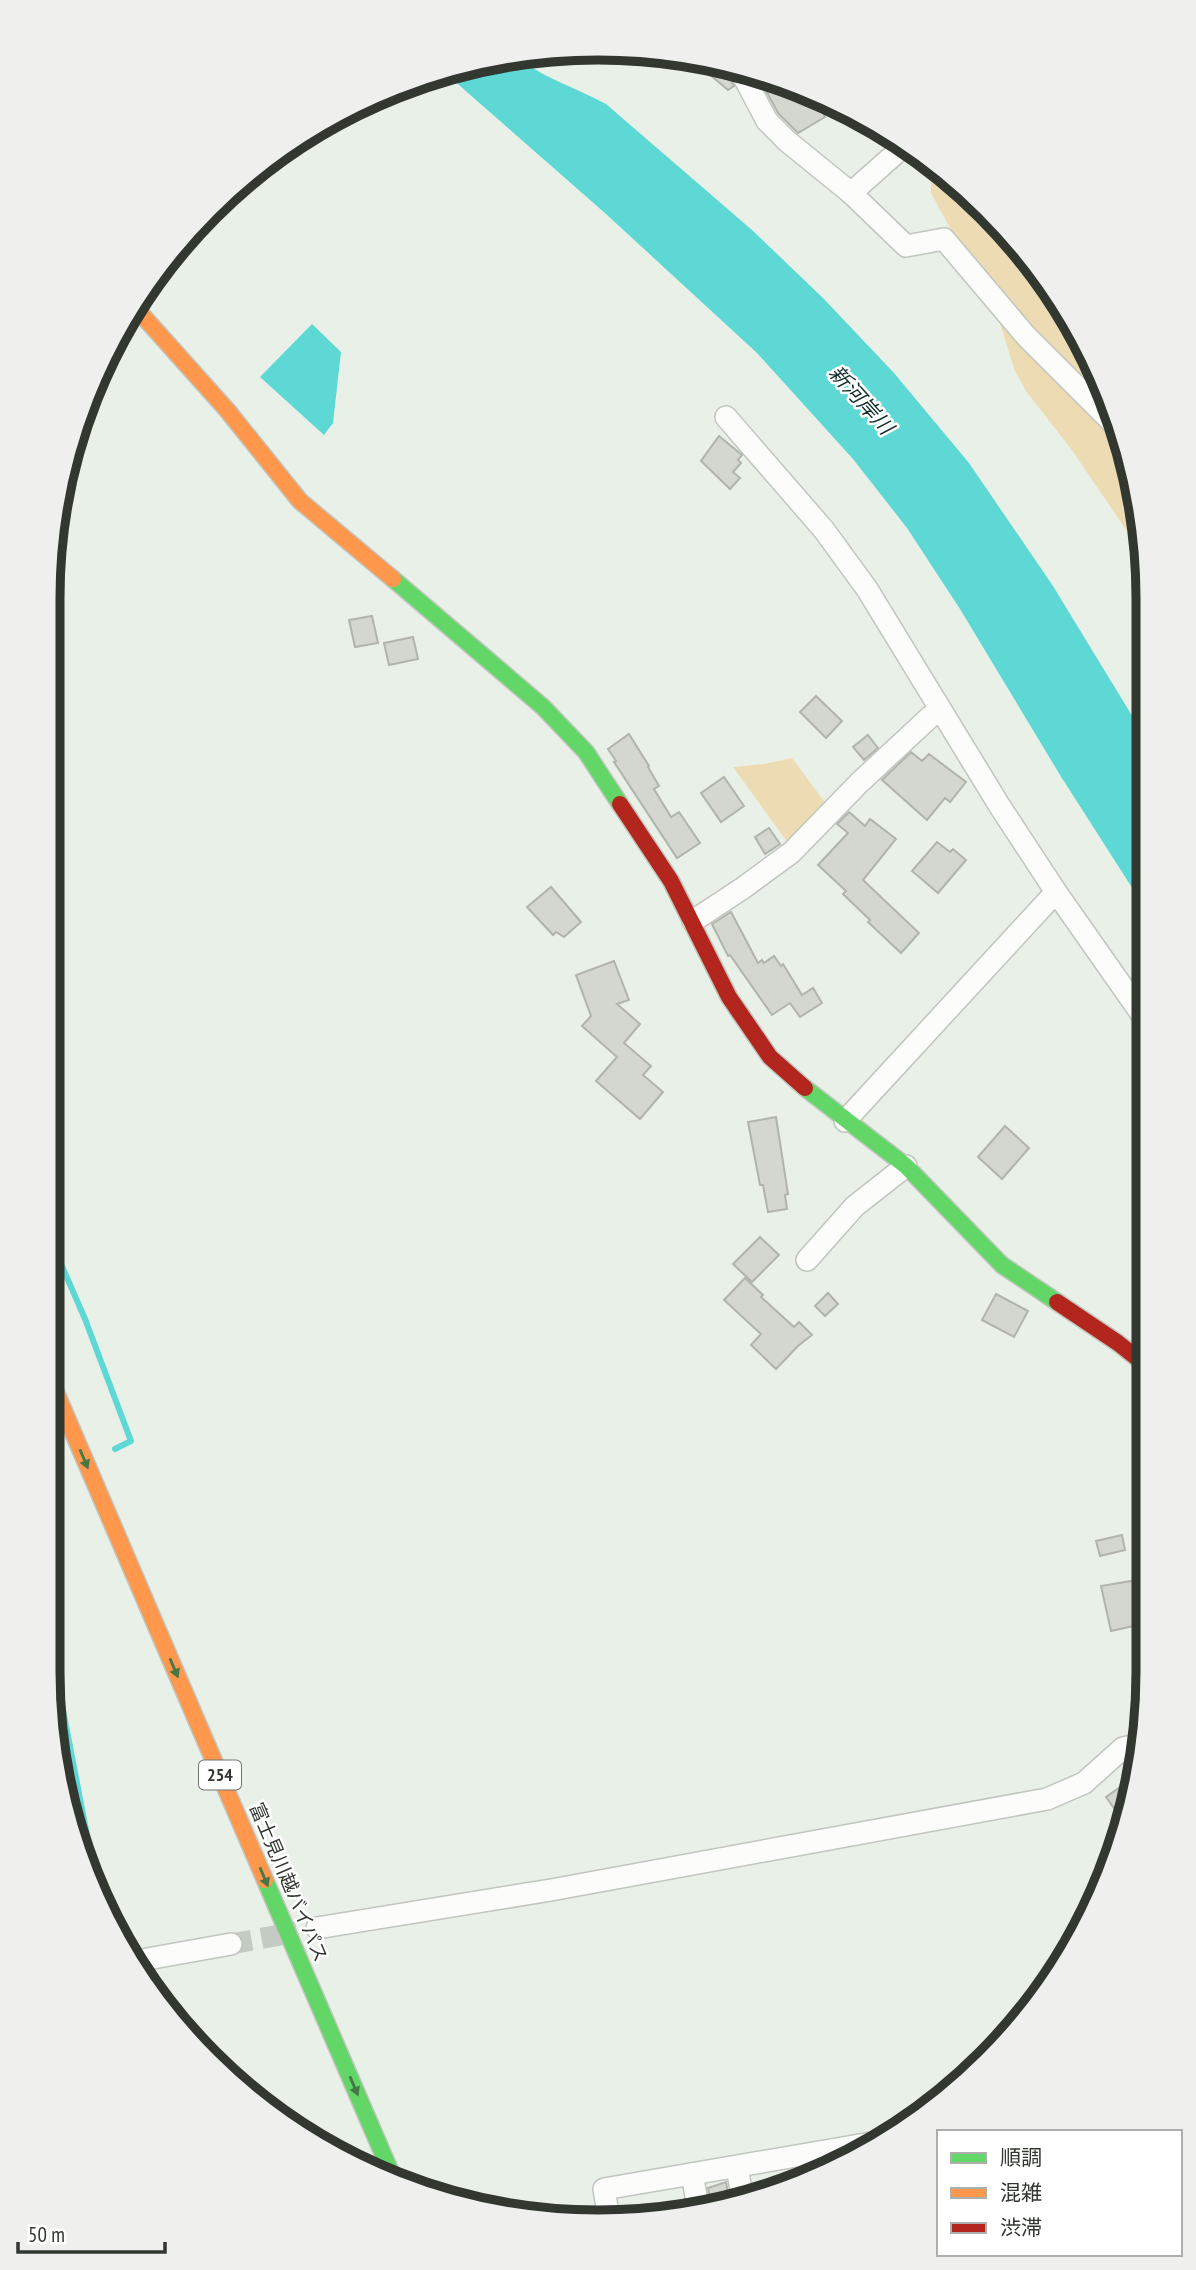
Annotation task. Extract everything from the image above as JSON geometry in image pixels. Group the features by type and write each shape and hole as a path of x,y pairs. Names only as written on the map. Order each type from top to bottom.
{"main road":[{"path":"141,314 212,393 300,501 487,658 543,707 579,745 644,837 693,921 729,997 769,1057 801,1086 906,1166 1002,1265 1136,1357"},
{"name":"富士見川越バイパス","path":"60,1402 389,2169"}],"street":[{"path":"746,81 767,121 787,141 851,193 906,246 944,239 1026,336 1104,414"},
{"path":"851,193 898,151"},
{"path":"726,417 824,530 867,589 999,805 1056,892 1136,1005"},
{"path":"693,921 792,852 859,782 941,710"},
{"path":"845,1121 1056,892"},
{"path":"807,1260 855,1206 906,1166"},
{"path":"317,1928 551,1890 1047,1799 1084,1783 1123,1748 1131,1746"},
{"path":"143,1960 231,1944"},
{"path":"607,2210 604,2189 851,2147"},
{"path":"737,2167 741,2191"},
{"path":"692,2174 697,2201"}],"lane":[{"path":"812,2154 814,2165"}],"shaded area":[{"path":"930,174 953,193 1003,243 1046,299 1064,329 1096,392 1108,425 1126,493 1133,540 1071,449 1026,391 1015,371 997,314 931,193"},
{"path":"792,758 827,805 788,843 733,767"}],"water":[{"name":"新河岸川","path":"527,64 606,104 752,230 823,298 894,373 969,463 1053,586 1136,722 1136,894 907,528 853,459 757,353 606,214 453,80"},
{"path":"312,324 341,352 333,423 324,435 260,377"}],"building":[{"path":"705,70 729,76 734,86 728,90"},
{"path":"763,86 819,107 825,117 798,133 778,113"},
{"path":"719,436 742,455 738,460 741,463 733,472 740,478 730,489 701,461"},
{"path":"372,616 378,643 355,647 349,620"},
{"path":"413,637 418,659 389,665 384,643"},
{"path":"816,696 842,721 826,738 800,712"},
{"path":"629,734 649,766 659,786 654,789 671,817 679,812 700,843 677,858 608,749"},
{"path":"868,735 878,748 864,760 853,747"},
{"path":"911,752 922,761 929,754 966,782 950,802 945,798 927,820 882,780"},
{"path":"724,777 744,806 721,822 701,793"},
{"path":"849,812 865,826 870,819 896,839 863,880 919,933 901,953 868,922 870,920 843,894 846,891 818,865 848,833 837,824"},
{"path":"769,828 780,844 765,854 755,837"},
{"path":"937,842 950,852 953,849 966,860 938,893 912,871"},
{"path":"551,887 581,922 564,937 556,932 553,935 527,907"},
{"path":"731,912 758,963 762,960 764,963 774,956 781,966 783,964 802,995 813,988 822,1003 800,1017 790,1003 772,1015 730,955 728,956 712,924"},
{"path":"614,961 629,1000 617,1004 640,1024 624,1043 651,1066 643,1075 663,1092 640,1119 596,1081 617,1057 582,1026 591,1016 576,975"},
{"path":"776,1117 788,1194 785,1195 787,1209 768,1212 748,1122"},
{"path":"1005,1126 1029,1148 1002,1179 978,1157"},
{"path":"760,1237 779,1255 752,1282 733,1264"},
{"path":"745,1278 763,1295 761,1297 794,1327 799,1322 812,1335 776,1369 751,1345 761,1334 724,1300"},
{"path":"828,1293 838,1304 825,1316 815,1306"},
{"path":"996,1294 1028,1311 1014,1337 982,1320"},
{"path":"1122,1535 1125,1550 1100,1556 1096,1541"},
{"path":"1136,1580 1136,1625 1111,1631 1101,1586"},
{"path":"1124,1784 1117,1813 1106,1797"},
{"path":"726,2182 728,2194 710,2198 708,2188"}],"waterway":[{"path":"60,1262 85,1319 131,1441 115,1449"},
{"path":"61,1699 90,1850"}],"tunnel":[{"path":"231,1944 297,1932"}],"traffic: fast":[{"path":"393,579 543,707 586,752 620,804"},
{"path":"805,1088 906,1166 1002,1265 1057,1302"},
{"path":"265,1880 389,2169"}],"traffic: slow":[{"path":"141,314 227,410 300,501 393,579"},
{"path":"60,1402 265,1880"}],"traffic: jam":[{"path":"620,804 671,881 729,997 770,1057 805,1088"},
{"path":"1057,1302 1136,1357"}]}
